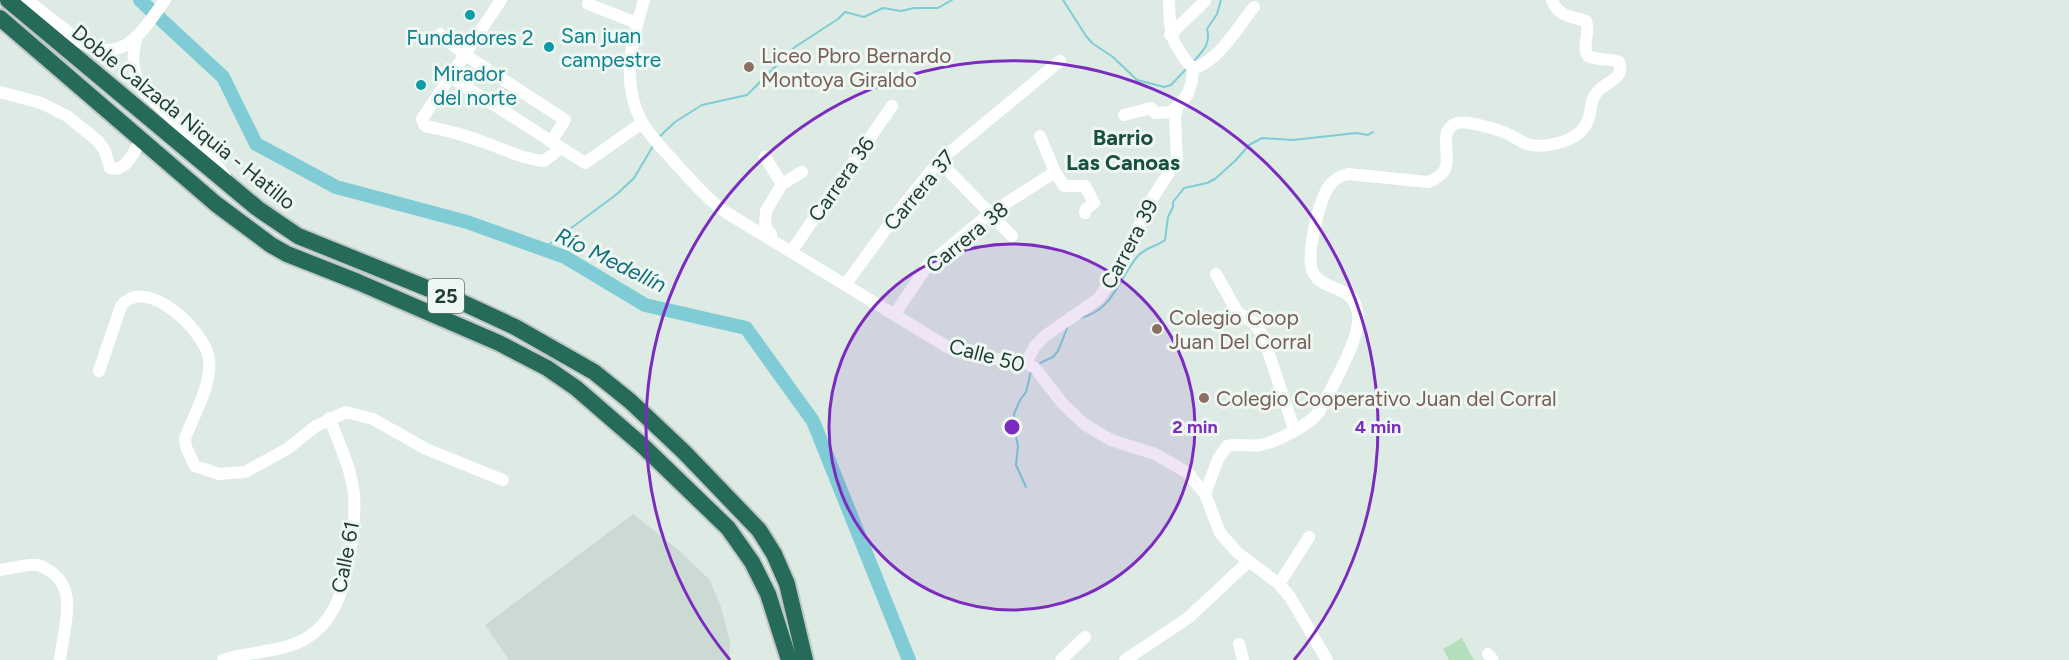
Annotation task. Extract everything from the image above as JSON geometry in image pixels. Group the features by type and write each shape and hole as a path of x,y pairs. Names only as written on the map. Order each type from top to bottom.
{"highway":[{"name":"Doble Calzada Niquia - Hatillo","path":"8,0 231,186 298,237 468,305 515,327 594,372 630,401 684,452 759,530 774,555 787,584 805,660"},
{"name":"Doble Calzada Niquia - Hatillo","path":"0,18 232,217 271,246 524,355 576,388 642,446 728,528 752,562 768,594 789,660"}],"street":[{"path":"27,0 82,43 101,51 119,49 137,36 165,0"},
{"path":"440,34 464,54 565,120 556,145 544,161 530,160 478,140 425,126 422,119 449,76 464,54 501,0"},
{"name":"Calle 50","path":"644,0 631,45 629,70 633,97 642,123 659,145 710,200 727,213 949,348 976,356 1026,363 1035,368 1063,404 1084,424 1112,440 1148,451 1188,473 1205,494 1220,533 1248,561 1279,584 1290,597 1327,660"},
{"path":"1169,0 1170,35 1182,56 1193,69 1209,62 1254,7"},
{"path":"1205,494 1218,459 1227,446 1260,445 1311,422 1319,412 1356,337 1358,315 1351,297 1346,292 1316,277 1312,271 1310,259 1321,205 1328,187 1334,180 1348,174 1428,182 1437,179 1447,165 1447,132 1456,123 1465,123 1508,134 1528,145 1543,145 1565,140 1578,134 1589,121 1597,92 1621,73 1619,62 1596,60 1588,56 1585,48 1588,25 1586,21 1563,15 1552,0"},
{"path":"1170,35 1205,1"},
{"path":"588,4 637,23"},
{"path":"137,36 132,62 134,73 143,91 215,162 231,186"},
{"name":"Carrera 37","path":"845,285 939,161 1060,61"},
{"name":"Carrera 39","path":"1026,363 1035,346 1045,336 1098,299 1118,271 1150,202 1177,160 1174,118 1177,107 1188,94 1193,69"},
{"path":"449,76 585,164 642,123"},
{"path":"0,92 41,103 67,116 98,141 105,152 110,168 117,170 124,168 142,139"},
{"name":"Carrera 36","path":"791,252 892,106"},
{"path":"1125,115 1151,108 1155,113 1170,112 1177,107"},
{"path":"1040,136 1055,172 1064,186 1085,186 1094,203 1086,209 1085,213"},
{"path":"765,157 782,184"},
{"path":"939,161 1012,236"},
{"path":"771,240 772,236 765,226 766,211 782,184 802,172"},
{"name":"Carrera 38","path":"894,315 928,264 989,214 1055,172"},
{"path":"1215,274 1238,313 1253,322 1263,336 1294,429"},
{"path":"99,371 121,306 133,298 152,297 168,306 192,329 203,343 209,358 208,381 185,438 186,447 195,466 219,474 245,472 287,449 329,418 346,412 373,419 426,449 503,480"},
{"name":"Calle 61","path":"223,660 279,648 306,639 323,626 334,608 345,581 354,499 344,455 329,418"},
{"path":"1279,584 1309,537"},
{"path":"1125,660 1188,618 1248,561"},
{"path":"0,570 38,565 53,572 62,582 68,592 68,603 60,660"},
{"path":"1061,660 1085,636"},
{"path":"1239,644 1243,660"}],"shaded area":[{"path":"633,514 676,548 710,580 721,607 730,642 729,660 509,660 485,625"}],"green space":[{"path":"1462,638 1474,660 1449,660 1443,649"}],"waterway":[{"name":"Río Medellín","path":"140,0 223,77 256,144 336,187 467,222 565,257 645,305 746,328 813,421 909,660"},
{"path":"658,138 675,122 702,105 747,95 795,47 845,12 864,17 883,8 901,11 914,8 938,8 952,0"},
{"path":"1063,0 1092,43 1113,57 1137,80 1164,87 1171,85 1186,69"},
{"path":"1193,62 1205,47 1208,39 1207,29 1217,14 1221,0"},
{"name":"Barrio Las Canoas","path":"1080,318 1100,309 1108,302 1137,257 1143,251 1165,240 1168,217 1173,202 1184,188 1215,179 1249,145 1262,138 1293,140 1356,133 1368,135 1373,132"},
{"path":"543,249 617,194 634,178 653,146"},
{"name":"Barrio Las Canoas","path":"1040,363 1053,357 1058,351 1068,326"},
{"name":"Barrio Las Canoas","path":"1026,487 1016,465 1018,446 1014,414 1026,392 1031,371"}],"place":[{"name":"Fundadores 2","path":"470,15"},
{"name":"San juan campestre","path":"549,47"},
{"name":"Liceo Pbro Bernardo Montoya Giraldo","path":"749,67"},
{"name":"Mirador del norte","path":"421,85"},
{"name":"Colegio Coop Juan Del Corral","path":"1157,329"},
{"name":"Colegio Cooperativo Juan del Corral","path":"1204,398"}],"district":[{"name":"Barrio Las Canoas","path":"1123,150"}]}
